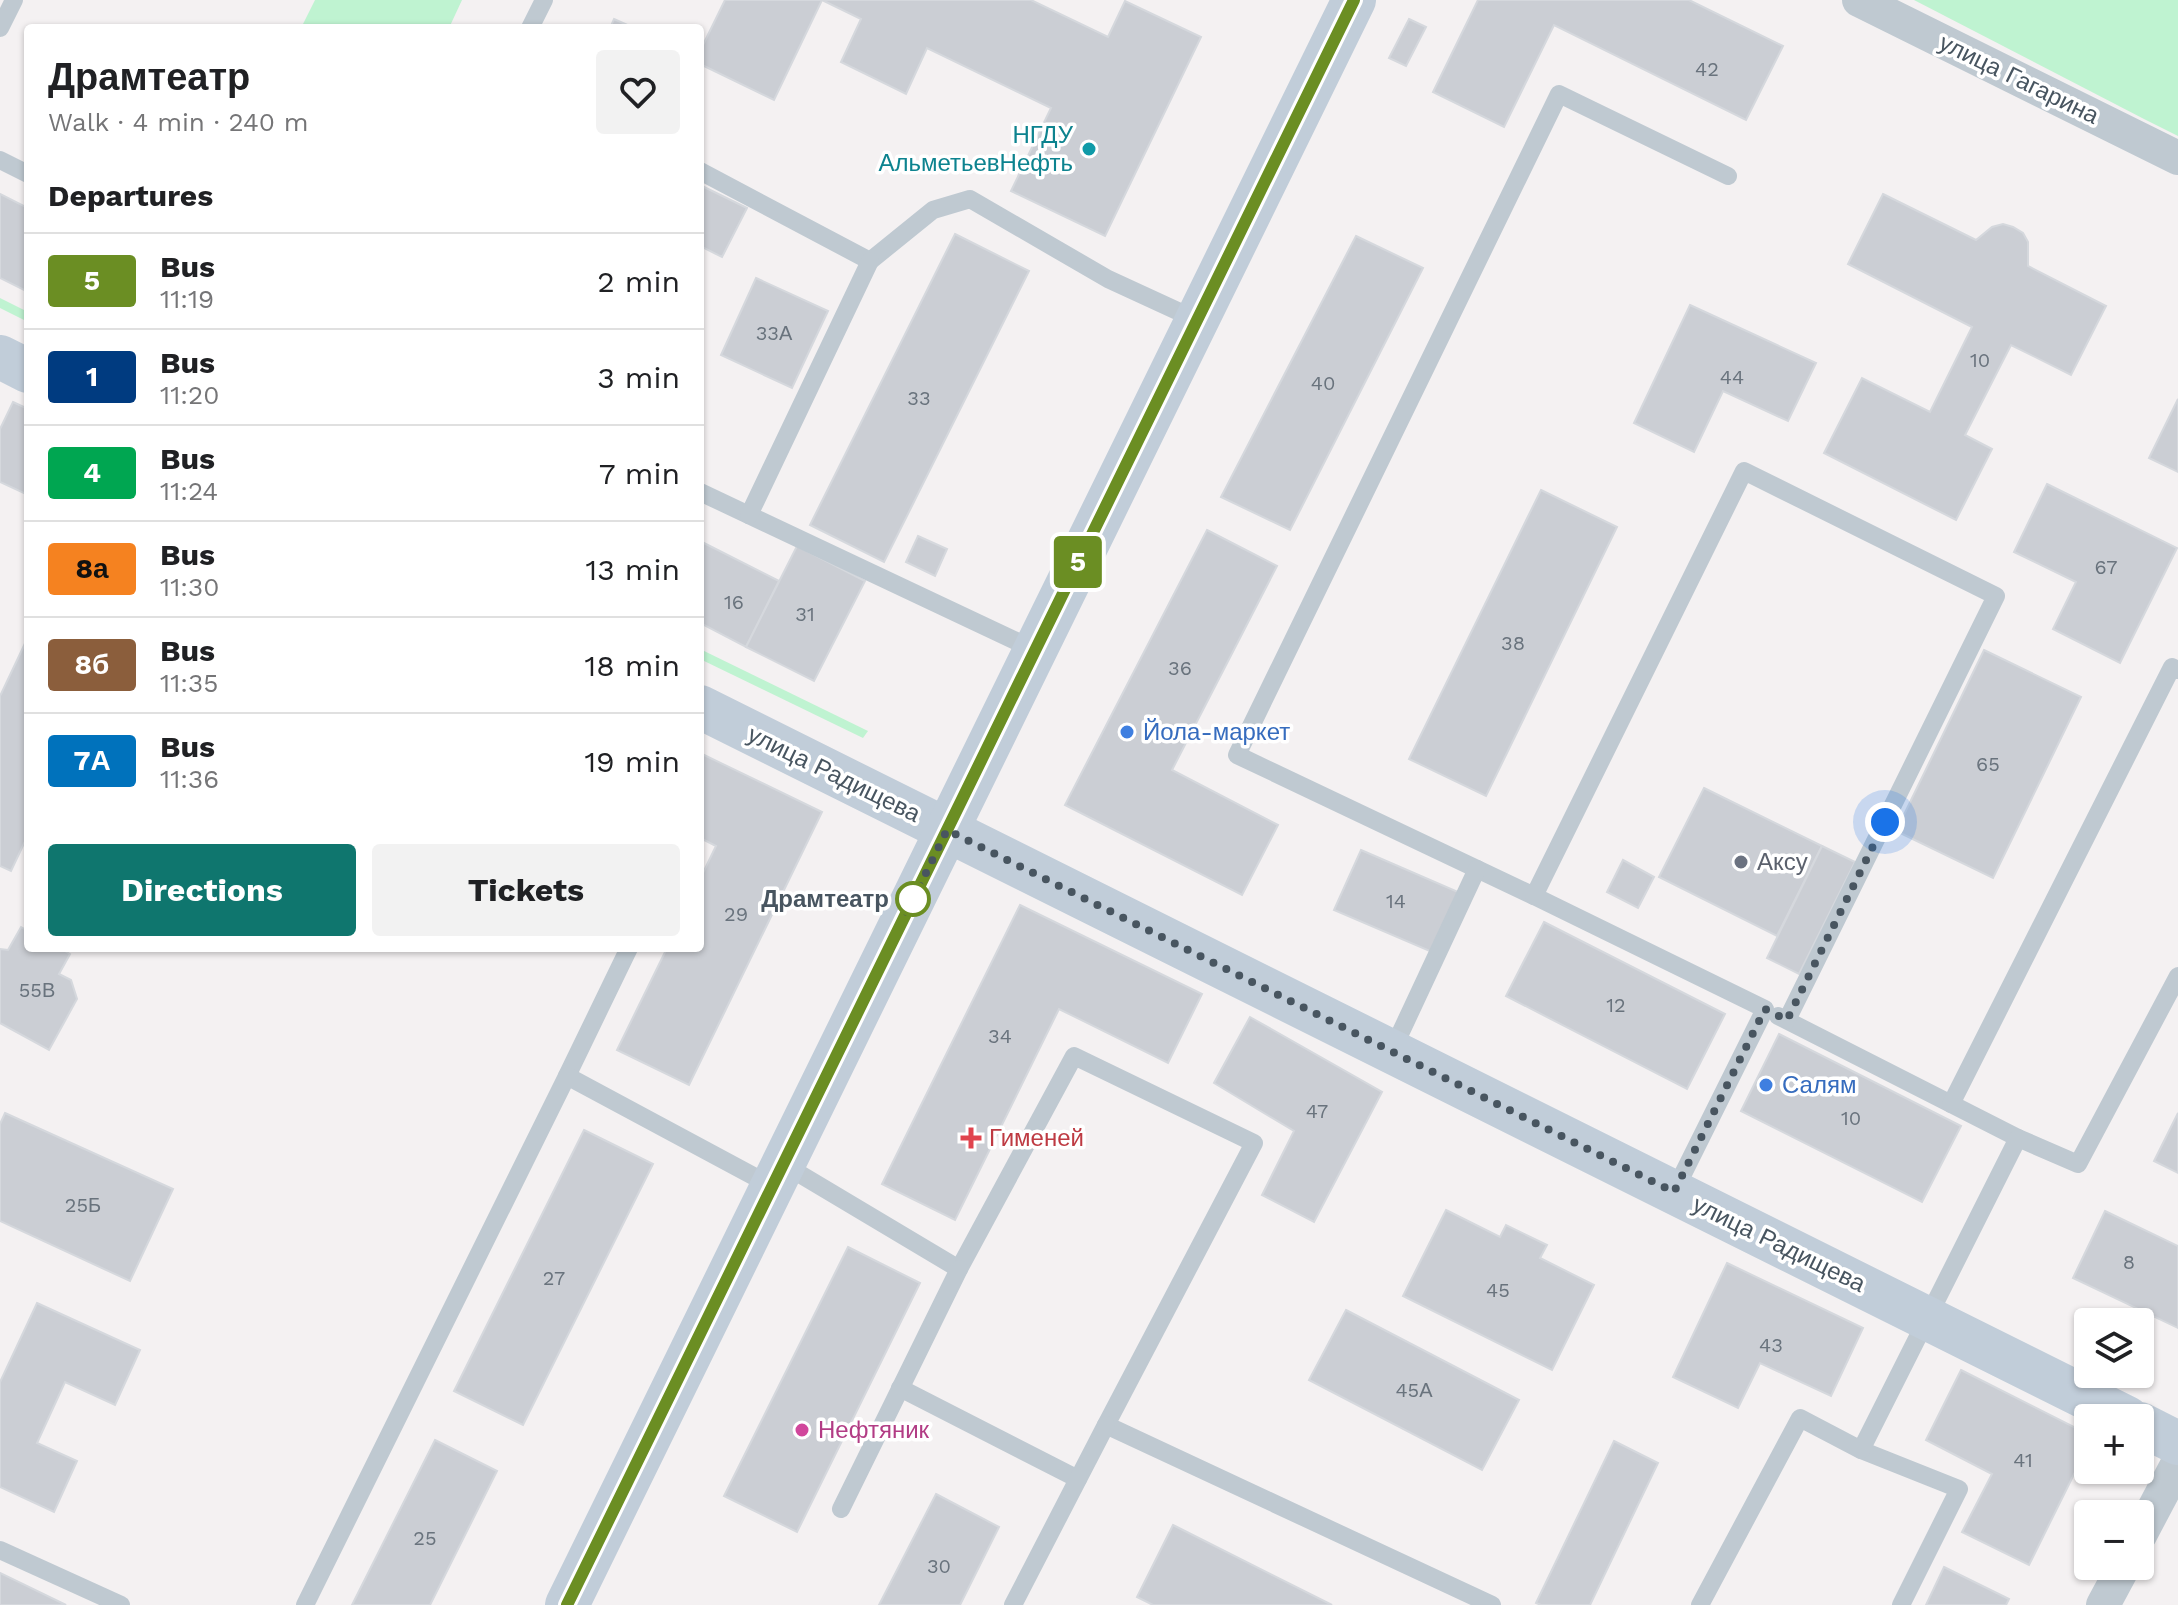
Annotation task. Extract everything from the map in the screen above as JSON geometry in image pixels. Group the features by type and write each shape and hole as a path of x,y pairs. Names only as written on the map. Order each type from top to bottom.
{"main road":[{"path":"567,1605 1354,0"},
{"path":"0,357 24,369"},
{"name":"улица Радищева","path":"704,709 2099,1404"},
{"path":"2154,1431 2178,1443"}],"street":[{"name":"улица Гагарина","path":"1859,0 2178,158"},
{"path":"2154,1508 2178,1463"},
{"path":"2103,1605 2116,1580"}],"lane":[{"path":"0,28 14,0"},
{"path":"532,24 544,0"},
{"path":"1728,176 1559,94 1237,755 1534,896 2018,1138 2078,1164 2178,976"},
{"path":"0,160 24,172"},
{"path":"704,173 870,261"},
{"path":"749,515 870,261 933,210 970,199 1108,279 1197,320"},
{"path":"1534,896 1744,471 1996,596 1787,1020"},
{"path":"704,494 1035,650"},
{"path":"1951,1104 2172,667 2178,670"},
{"path":"1392,1051 1477,869"},
{"path":"305,1605 627,952"},
{"path":"1674,1192 1765,1009"},
{"path":"841,1509 959,1269 1074,1056 1254,1143 1013,1605"},
{"path":"567,1076 778,1175 959,1269"},
{"path":"1861,1450 2018,1138"},
{"path":"900,1388 1078,1479"},
{"path":"1700,1605 1800,1418 1861,1450 1959,1489 1901,1605"},
{"path":"1106,1425 1492,1605"},
{"path":"0,1550 121,1605"}],"green space":[{"path":"315,0 462,0 451,24 303,24"},
{"path":"1914,0 2178,0 2178,136 2144,119"},
{"path":"0,298 24,310 24,320 0,308"},
{"path":"704,651 868,731 863,738 704,661"}],"building":[{"path":"725,0 822,0 774,100 704,66 704,43"},
{"name":"НГДУ АльметьевНефть","path":"822,0 1031,0 1108,37 1125,1 1201,37 1105,236 1011,191 1051,108 927,48 906,94 841,62 861,19"},
{"path":"1478,0 1689,0 1783,46 1746,120 1554,25 1504,127 1433,92"},
{"path":"1409,19 1426,27 1406,66 1389,58"},
{"path":"704,187 747,208 722,257 704,248"},
{"path":"0,194 24,206 24,290 0,278"},
{"path":"1883,194 1976,240 1992,227 2003,224 2013,227 2023,233 2028,242 2028,266 2106,306 2071,375 2011,345 1965,435 1992,449 1956,520 1824,453 1862,378 1930,412 1972,327 1848,264"},
{"path":"955,234 1029,271 884,562 810,525"},
{"path":"1356,236 1423,268 1290,530 1221,497"},
{"path":"756,278 828,311 792,388 721,355"},
{"path":"1690,305 1816,363 1788,421 1723,391 1694,452 1634,423"},
{"path":"2178,399 2178,472 2149,458"},
{"path":"13,402 24,407 24,493 0,482 0,429"},
{"path":"2047,484 2177,548 2120,663 2053,629 2076,582 2014,552"},
{"path":"1541,490 1617,527 1486,796 1409,759"},
{"path":"1207,530 1277,566 1172,770 1278,825 1242,895 1065,805"},
{"path":"918,536 947,549 935,576 906,562"},
{"path":"704,543 779,581 746,647 704,625"},
{"path":"797,546 865,581 814,681 746,647"},
{"path":"24,645 24,843 11,871 0,866 0,696"},
{"path":"1984,650 2081,697 1993,878 1896,831"},
{"path":"704,755 822,812 689,1085 617,1050 665,952 704,952 704,871 716,846 704,840"},
{"name":"Аксу","path":"1704,788 1822,846 1777,936 1659,877"},
{"path":"1822,846 1855,862 1799,974 1767,958"},
{"path":"1361,850 1458,892 1432,952 1334,910"},
{"path":"1623,860 1654,877 1638,908 1607,892"},
{"path":"1020,905 1202,994 1168,1063 1059,1009 955,1220 882,1184"},
{"path":"1544,922 1725,1014 1687,1089 1506,996"},
{"path":"21,927 24,929 24,952 70,954 59,974 71,980 77,999 49,1050 0,1023 0,949 8,950"},
{"path":"1250,1017 1382,1092 1314,1222 1262,1195 1294,1131 1214,1083"},
{"path":"1779,1034 1961,1126 1922,1202 1741,1111"},
{"path":"5,1113 173,1189 130,1281 0,1221 0,1124"},
{"path":"2178,1113 2178,1173 2154,1161"},
{"path":"584,1130 653,1164 523,1425 454,1391"},
{"path":"1446,1210 1500,1237 1506,1225 1547,1245 1540,1258 1594,1285 1552,1370 1403,1296"},
{"path":"2105,1211 2178,1246 2178,1328 2154,1317 2154,1308 2136,1308 2073,1278"},
{"name":"Нефтяник","path":"848,1247 920,1283 797,1532 724,1496"},
{"path":"1727,1263 1863,1328 1831,1396 1760,1363 1738,1408 1673,1377"},
{"path":"37,1303 140,1350 115,1405 65,1382 37,1443 77,1461 54,1512 0,1487 0,1382"},
{"path":"1346,1310 1519,1400 1482,1470 1309,1380"},
{"path":"1961,1370 2074,1427 2074,1474 2029,1565 1962,1532 1992,1474 1926,1440"},
{"path":"435,1440 497,1471 430,1605 352,1605"},
{"path":"1614,1441 1658,1463 1590,1605 1536,1603"},
{"path":"936,1494 999,1527 960,1605 879,1605"},
{"path":"1173,1525 1332,1605 1153,1605 1137,1597"},
{"path":"1944,1567 2009,1599 2006,1605 1926,1605"},
{"path":"0,1573 66,1605 0,1605"}],"bus line":[{"name":"5","path":"567,1605 1354,0"}],"place":[{"name":"НГДУ АльметьевНефть","path":"1089,149"},
{"name":"Йола-маркет","path":"1127,732"},
{"name":"Аксу","path":"1741,862"},
{"name":"Драмтеатр","path":"913,899"},
{"name":"Салям","path":"1766,1085"},
{"name":"Гименей","path":"971,1138"},
{"name":"Нефтяник","path":"802,1430"}],"route":[{"path":"913,899 907,912 947,830 1674,1192 1765,1009 1787,1020 1885,822"}]}
